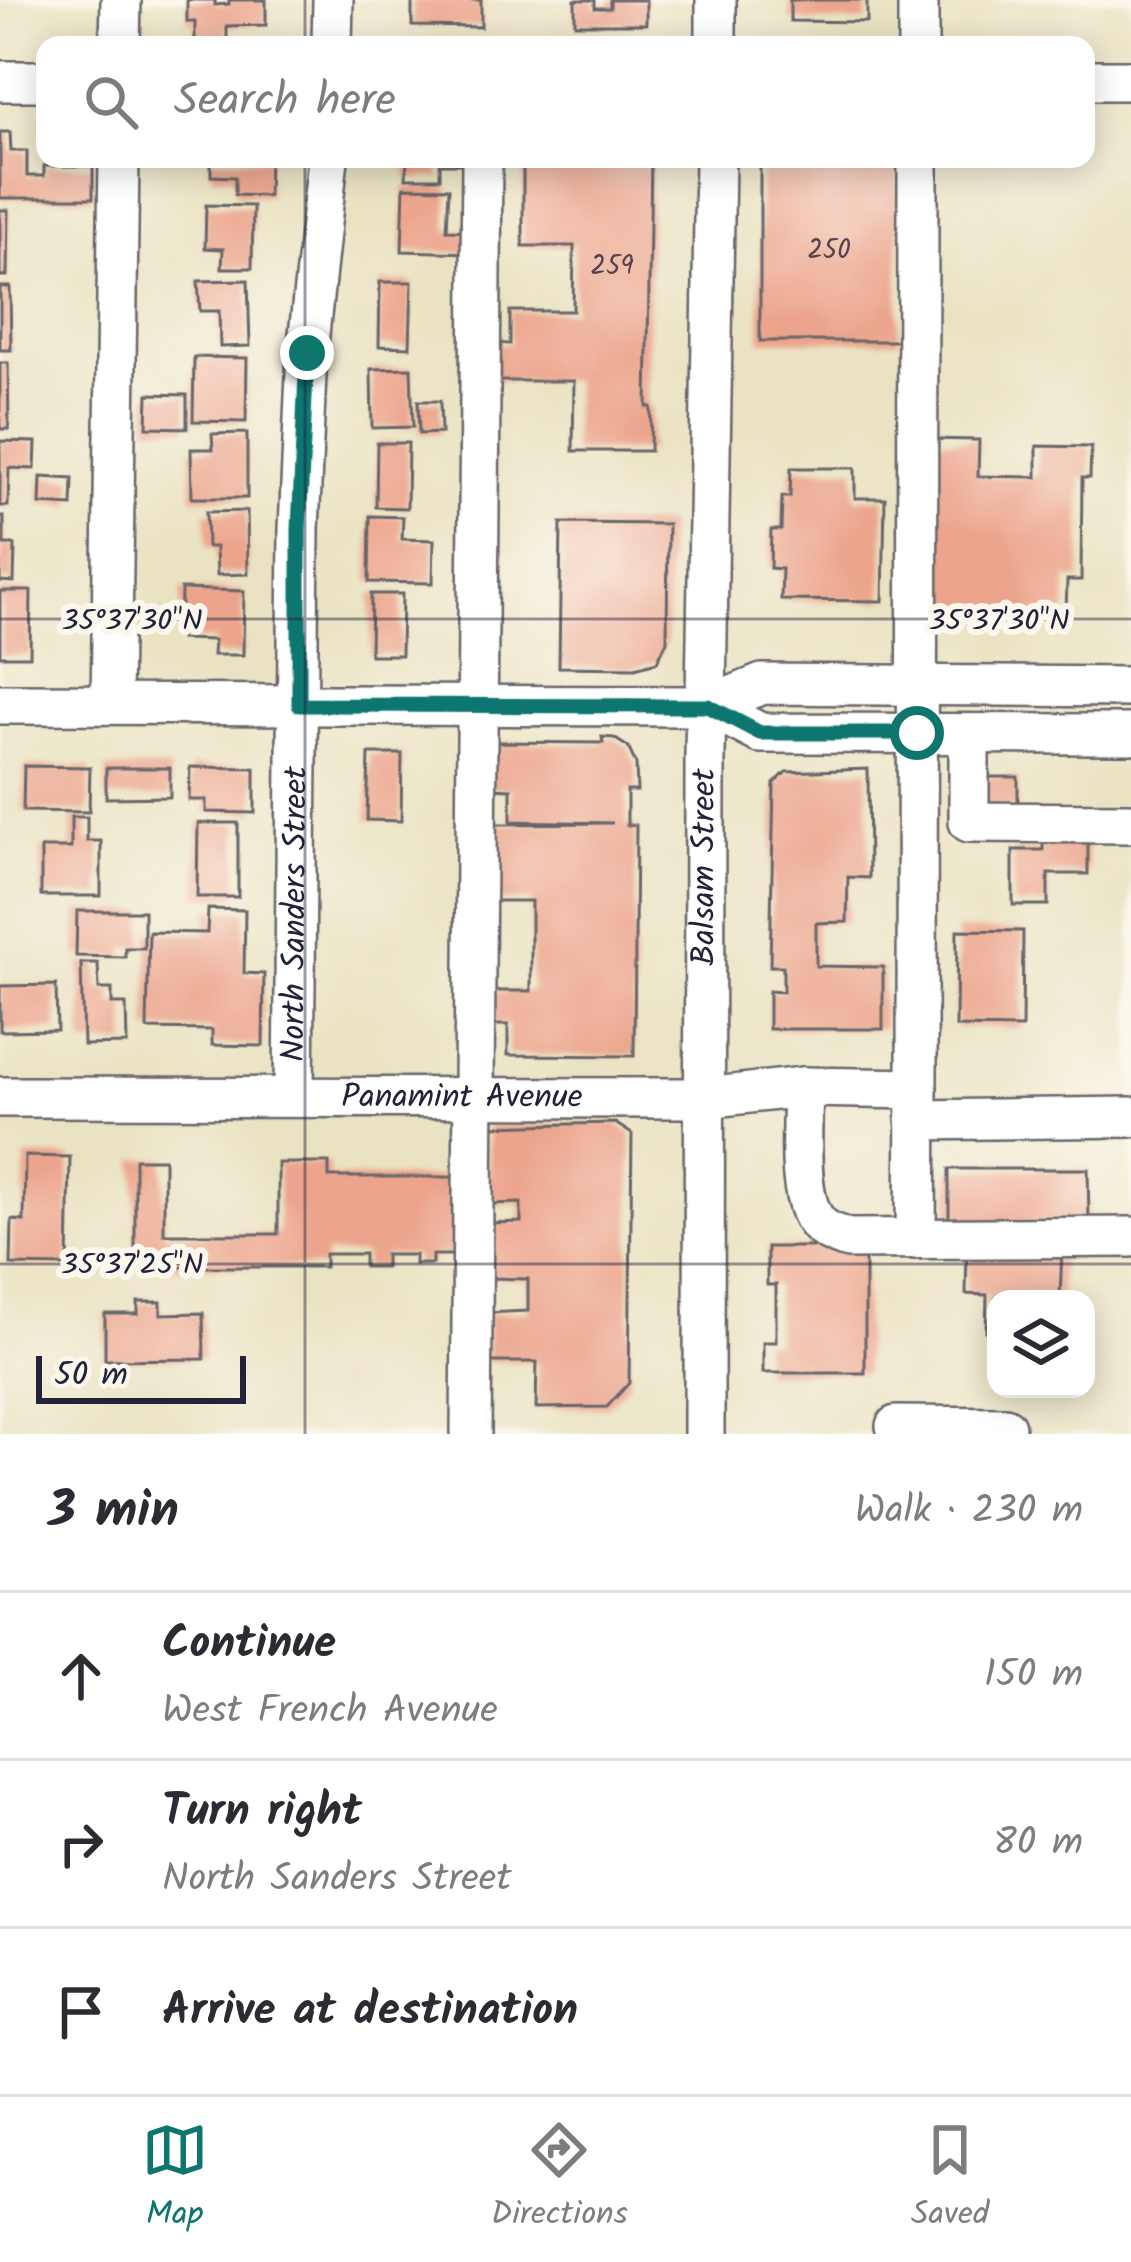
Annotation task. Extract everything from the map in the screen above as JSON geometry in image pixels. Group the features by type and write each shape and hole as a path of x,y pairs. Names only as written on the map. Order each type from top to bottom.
{"street":[{"path":"121,0 121,36"},
{"path":"332,0 332,36"},
{"path":"716,0 716,36"},
{"path":"918,0 918,36"},
{"path":"1095,80 1131,80"},
{"path":"0,81 36,81"},
{"path":"111,704 119,168"},
{"name":"North Sanders Street","path":"294,1096 299,529 306,375 327,168"},
{"path":"471,1434 482,168"},
{"name":"Balsam Street","path":"704,1434 715,168"},
{"path":"916,1239 918,168"},
{"path":"0,704 708,706 762,684 1131,687"},
{"path":"708,706 760,733 1131,734"},
{"path":"969,734 969,822 1131,824"},
{"path":"803,1087 805,1199 818,1225 848,1239 1131,1237"},
{"name":"Panamint Avenue","path":"0,1097 706,1099 803,1087 917,1104 1131,1117"},
{"path":"896,1426 1005,1427"}],"building":[{"path":"187,0 215,0 215,5 229,4 229,0 266,0 266,25 227,26 227,36 195,36 195,22 187,22"},
{"path":"412,0 481,0 481,27 412,26"},
{"path":"575,0 595,0 595,8 610,8 610,0 646,0 646,24 575,24"},
{"path":"790,0 867,0 867,22 790,21"},
{"path":"0,132 10,132 11,151 27,151 27,176 44,176 44,168 93,168 93,198 0,198"},
{"path":"211,168 269,168 268,196 235,195 235,177 211,176"},
{"path":"407,168 440,168 440,178 406,178"},
{"path":"523,168 651,168 650,451 573,451 574,381 490,381 490,343 510,344 510,311 573,311 574,246 523,246"},
{"path":"760,168 899,168 899,341 760,341"},
{"path":"404,187 449,188 447,230 472,231 471,253 402,251"},
{"path":"206,205 253,206 252,268 222,268 223,249 205,248"},
{"path":"0,210 8,210 7,276 0,276"},
{"path":"248,280 250,346 220,347 219,311 200,311 198,281"},
{"path":"380,282 412,282 410,347 379,346"},
{"path":"0,287 10,287 11,350 0,350"},
{"path":"194,357 247,358 246,422 193,421"},
{"path":"0,363 8,363 9,429 0,429"},
{"path":"411,368 413,427 372,428 371,369"},
{"path":"148,394 187,395 187,428 147,427"},
{"path":"418,401 440,401 441,433 419,434"},
{"path":"247,433 247,498 192,498 191,449 213,449 212,434"},
{"path":"923,439 979,440 978,476 1037,477 1037,446 1091,447 1090,478 1082,478 1081,580 1067,580 1066,613 932,611"},
{"path":"0,441 36,442 35,469 9,468 8,506 0,506"},
{"path":"377,443 408,443 407,508 376,507"},
{"path":"791,468 855,468 855,498 885,498 883,601 781,600 782,569 770,568 771,530 781,530 782,497 790,497"},
{"path":"41,477 73,479 72,506 40,504"},
{"path":"247,511 248,574 217,575 216,547 207,547 206,512"},
{"path":"370,516 403,517 402,539 434,540 433,583 369,582"},
{"path":"0,517 4,517 4,545 15,545 14,582 0,581"},
{"path":"561,523 668,524 667,641 657,662 635,668 559,667"},
{"path":"181,589 244,591 243,655 213,655 214,640 180,639"},
{"path":"0,591 31,591 30,656 0,656"},
{"path":"371,594 402,594 401,655 370,655"},
{"path":"602,737 628,747 636,764 637,791 627,791 627,825 636,825 634,1056 508,1055 508,1025 488,1025 488,991 531,991 531,901 491,901 491,824 613,823 511,821 511,789 490,788 491,742 603,743"},
{"path":"369,754 402,754 401,821 367,820"},
{"path":"24,766 90,767 89,812 23,811"},
{"path":"190,767 255,768 255,813 206,812 206,800 189,800"},
{"path":"106,768 170,768 170,797 106,798"},
{"path":"868,769 869,878 848,877 847,922 816,923 816,966 883,967 883,1029 769,1029 769,991 783,992 783,966 770,966 774,784 786,772"},
{"path":"980,777 1018,777 1018,807 980,808"},
{"path":"71,817 87,817 87,841 101,841 101,896 41,896 41,848 71,848"},
{"path":"198,823 238,823 238,897 197,897"},
{"path":"1043,837 1088,837 1088,874 1048,874 1048,905 1013,905 1013,850 1043,850"},
{"path":"208,909 245,910 244,973 264,974 263,1046 212,1045 212,1030 147,1029 149,932 207,933"},
{"path":"77,911 144,911 144,948 125,948 125,957 76,956"},
{"path":"957,930 1023,931 1022,1028 956,1027"},
{"path":"81,963 98,963 99,989 112,989 112,1004 126,1004 127,1044 83,1045"},
{"path":"56,985 57,1030 0,1031 0,986"},
{"path":"615,1123 632,1134 629,1383 607,1407 536,1408 537,1362 487,1362 487,1313 528,1311 528,1279 489,1278 489,1223 521,1222 521,1203 488,1204 488,1126"},
{"path":"25,1156 70,1157 68,1266 11,1265 12,1220 24,1221"},
{"path":"135,1159 164,1159 164,1234 278,1234 278,1163 329,1163 329,1177 465,1177 465,1255 432,1255 432,1264 415,1264 415,1255 385,1255 385,1267 364,1267 364,1254 325,1254 325,1267 135,1267"},
{"path":"949,1169 1088,1169 1089,1223 949,1223"},
{"path":"767,1247 865,1247 865,1373 763,1373 763,1342 776,1342 776,1285 767,1285"},
{"path":"967,1247 1062,1248 1060,1290 966,1294"},
{"path":"138,1302 161,1302 161,1314 203,1313 204,1359 105,1360 105,1314 138,1314"}],"route":[{"path":"307,353 299,529 299,705 708,706 760,733 917,733"}]}
